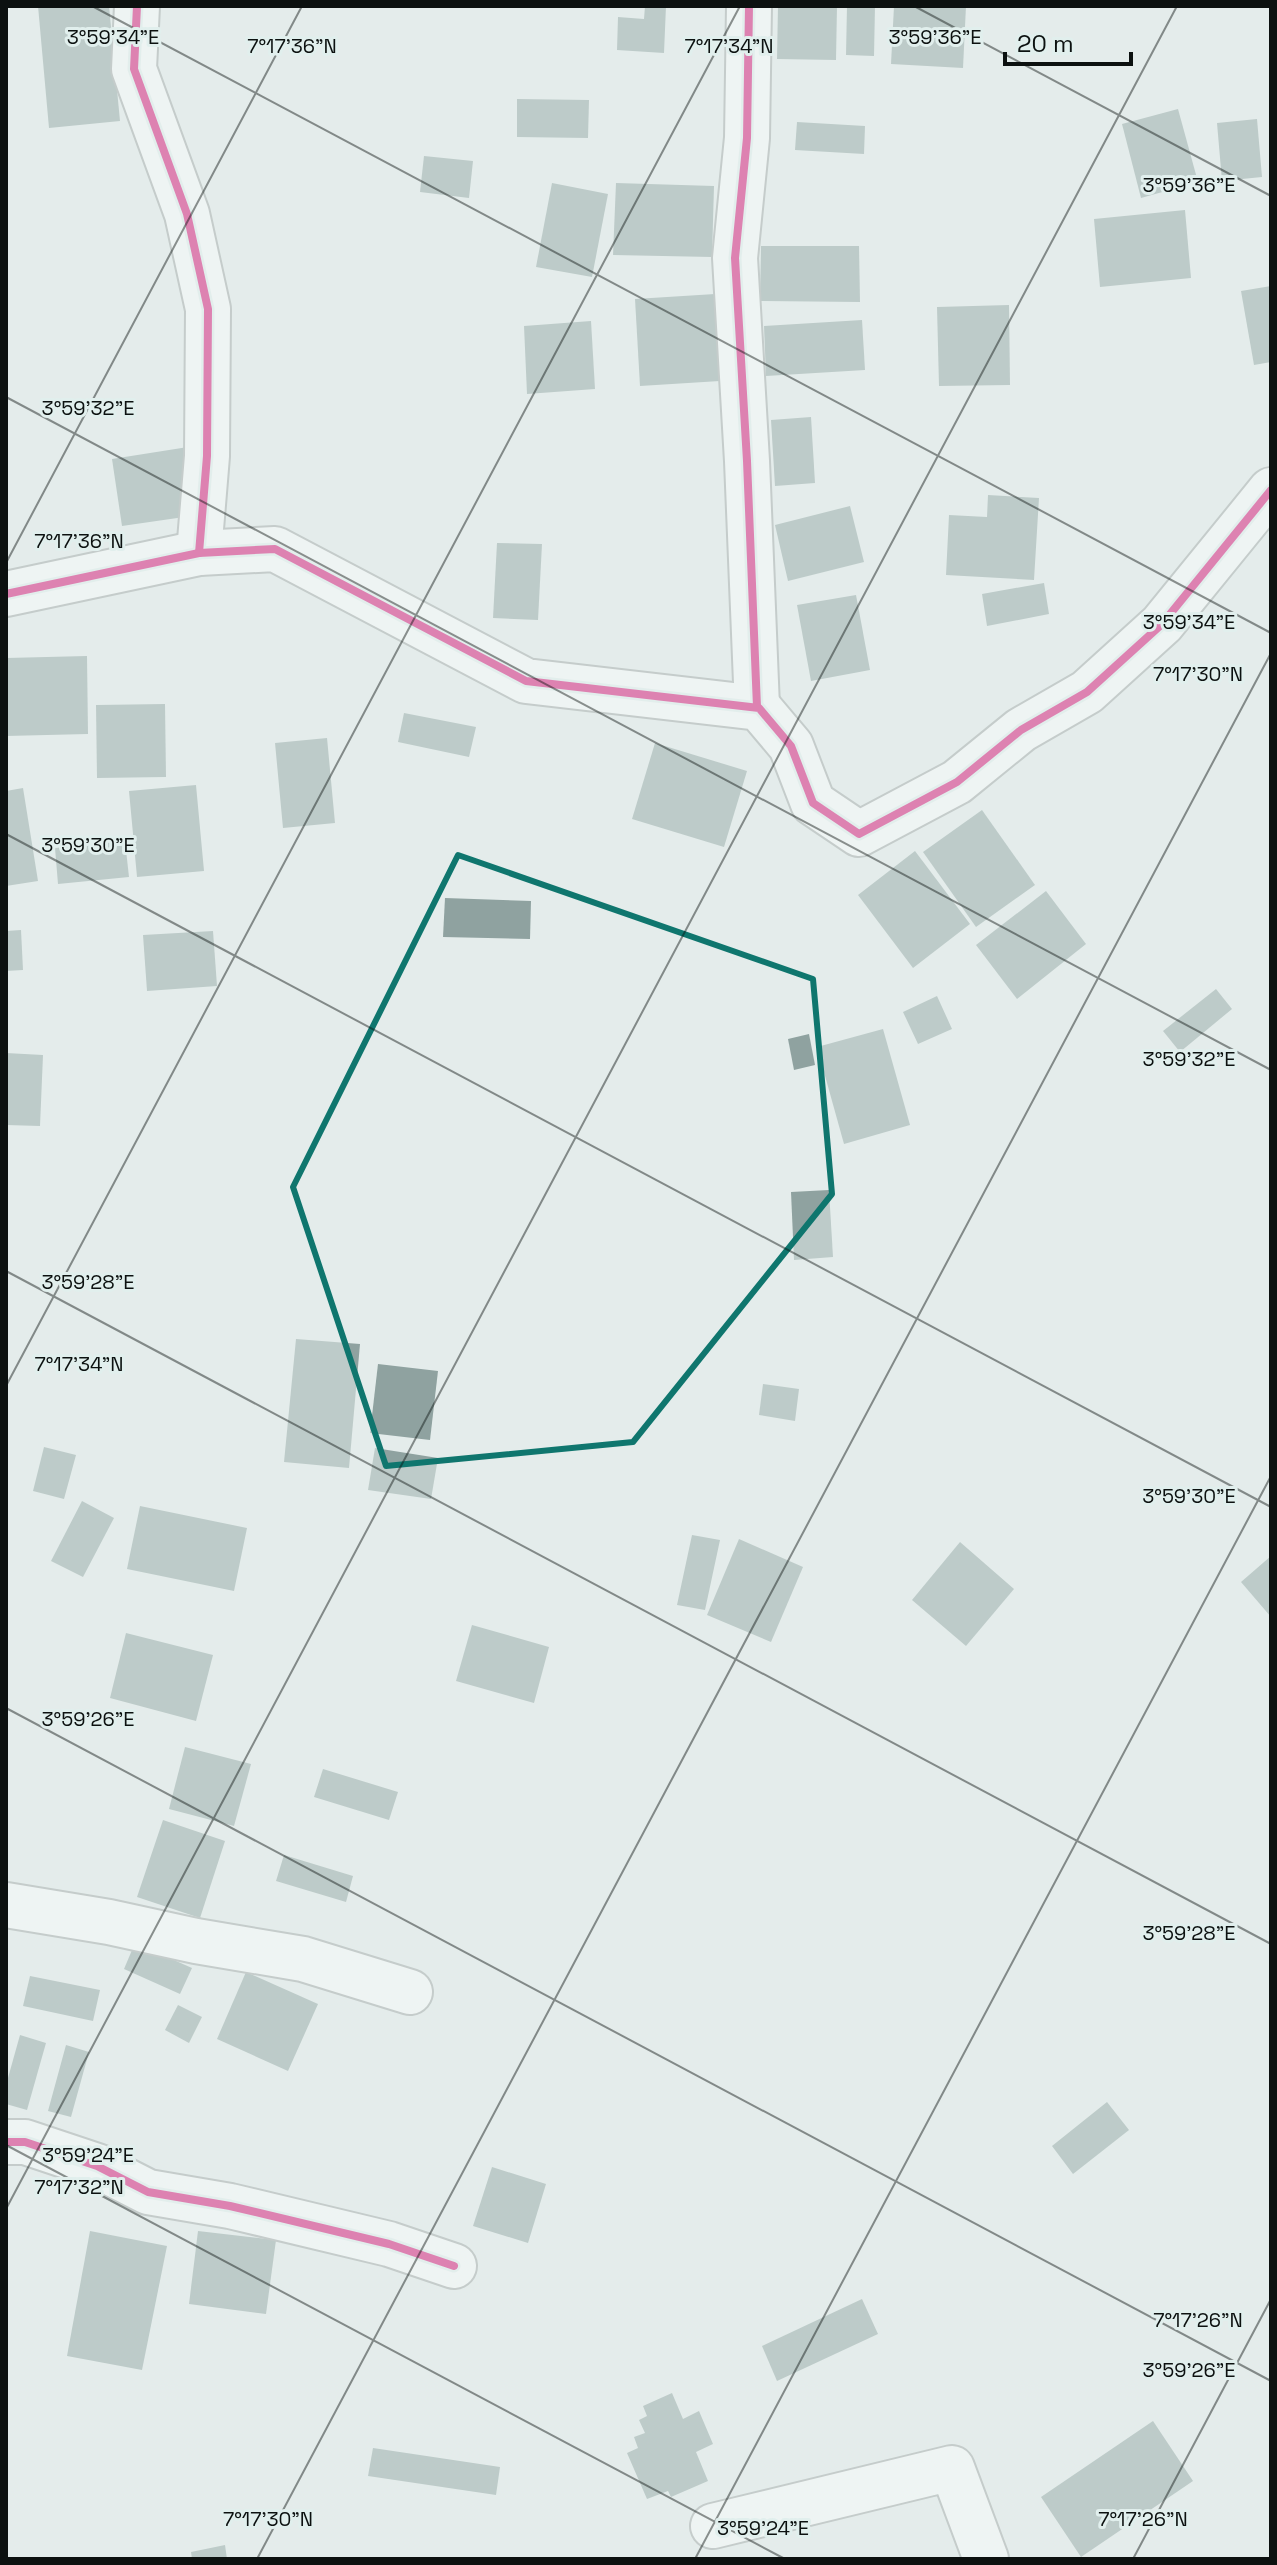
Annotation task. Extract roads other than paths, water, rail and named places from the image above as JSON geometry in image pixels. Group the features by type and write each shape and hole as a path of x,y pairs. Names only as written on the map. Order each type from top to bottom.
{"street":[{"path":"137,6 134,69 187,214 208,309 207,456 199,553"},
{"path":"749,6 747,138 735,258 757,707 791,746 813,803 859,834 957,782 1021,730 1087,692 1162,624 1271,490"},
{"path":"6,594 199,553 275,549 526,681 757,707"},
{"path":"6,1905 303,1959 410,1992"},
{"path":"6,2142 25,2142 97,2166 148,2192 230,2206 389,2244 454,2266"},
{"path":"713,2526 952,2468 986,2559"}]}
